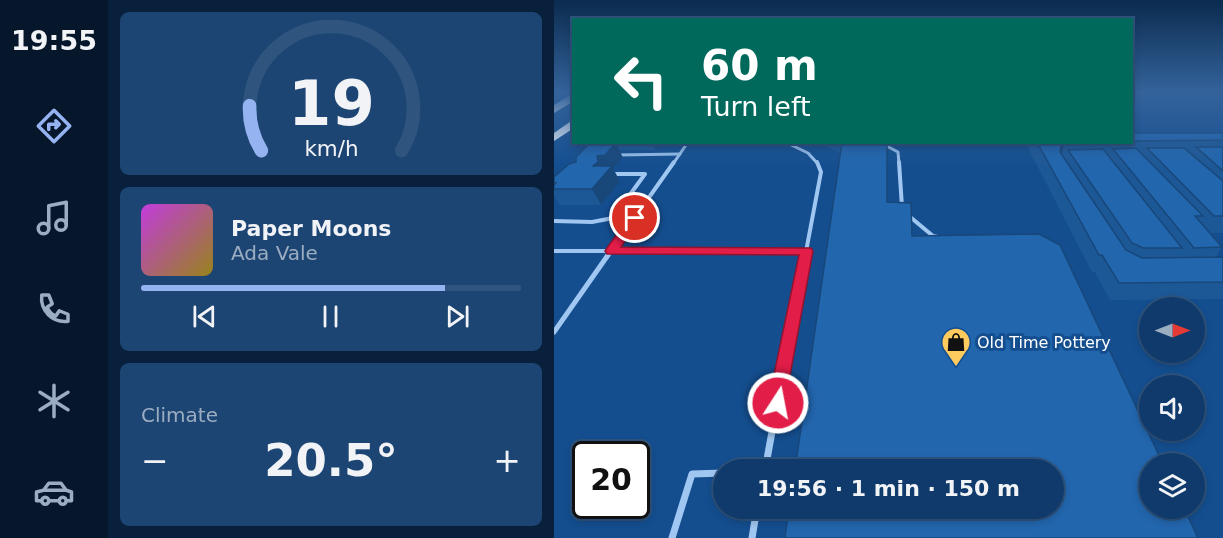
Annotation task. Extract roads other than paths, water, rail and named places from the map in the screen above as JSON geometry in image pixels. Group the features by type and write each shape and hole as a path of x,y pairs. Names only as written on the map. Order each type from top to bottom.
{"highway":[{"path":"554,138 572,124"}],"lane":[{"path":"554,332 687,144"},
{"path":"767,459 821,172 819,162 812,155 789,144"},
{"path":"883,144 898,152 902,210 933,236 945,238"},
{"path":"612,154 680,154"},
{"path":"608,174 645,174 613,218"},
{"path":"554,221 592,222 613,218 635,218"},
{"path":"554,251 807,251"},
{"path":"672,538 692,474 713,473"},
{"path":"752,538 755,519"}],"place":[{"name":"Old Time Pottery","path":"956,368"}]}
